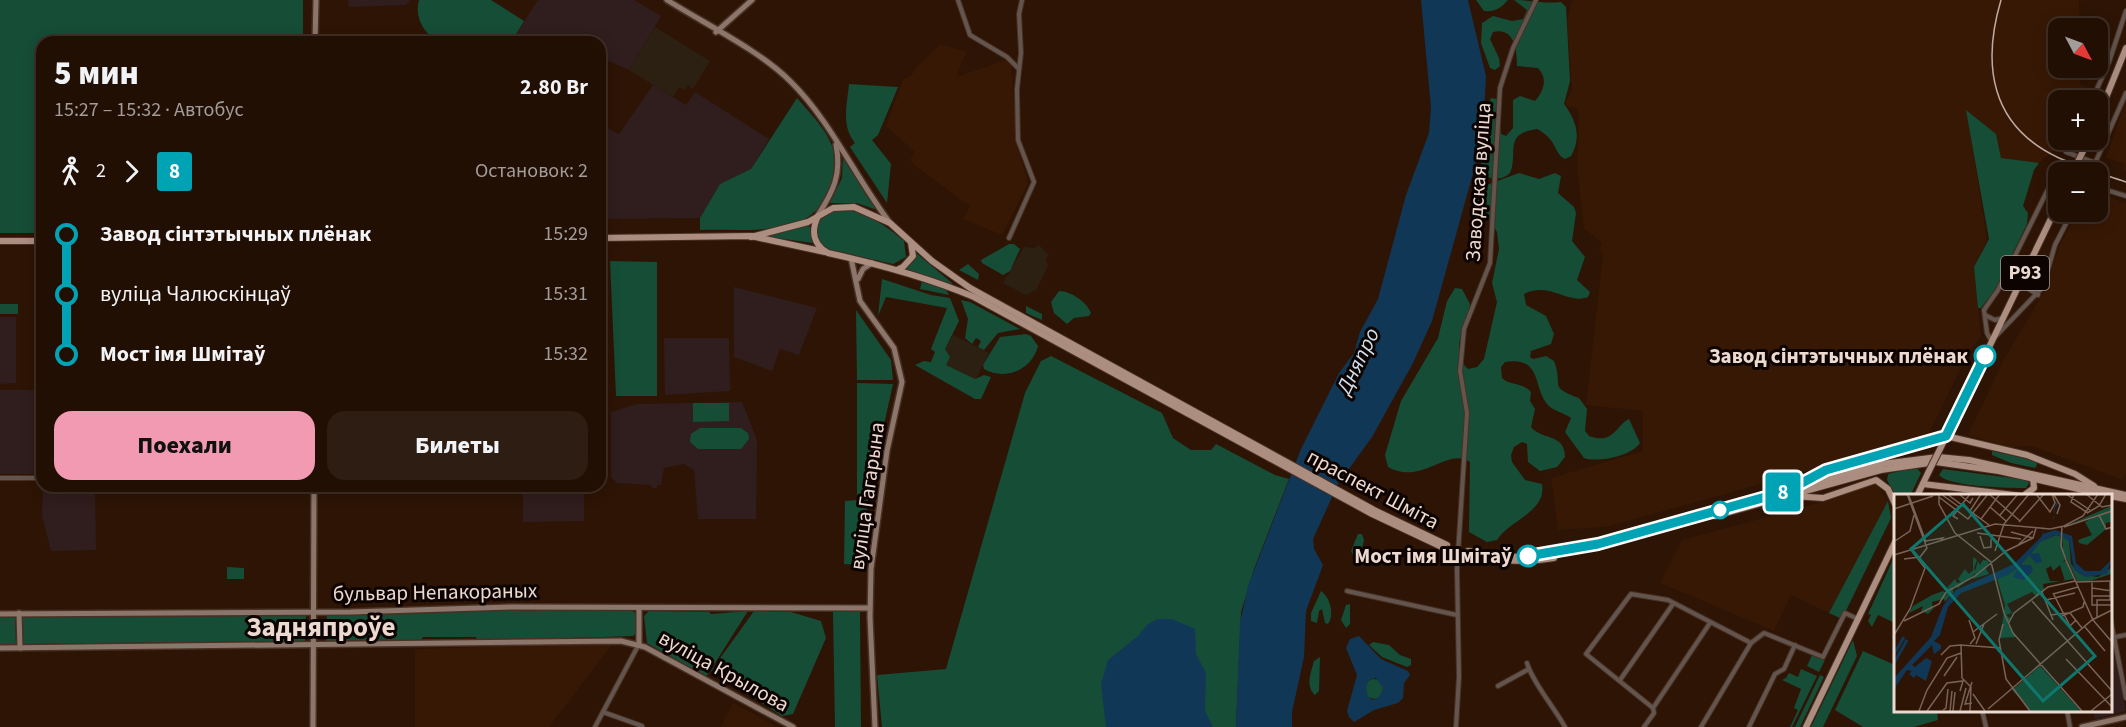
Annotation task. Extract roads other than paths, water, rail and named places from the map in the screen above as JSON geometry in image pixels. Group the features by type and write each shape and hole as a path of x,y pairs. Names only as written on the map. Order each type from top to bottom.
{"main road":[{"path":"315,36 316,0"},
{"path":"668,0 760,58 789,80 810,103 890,223"},
{"path":"717,32 752,0"},
{"path":"2108,93 2126,48"},
{"path":"828,253 821,249 814,238 814,224 834,187 839,169 835,141"},
{"name":"праспект Шміта","path":"818,215 833,208 854,207 890,223 950,275 970,288 1373,512 1446,547 1467,553 1515,561 1564,556 1787,494 1882,464 1969,460 2100,492"},
{"path":"752,237 797,226 818,215"},
{"name":"Р93","path":"1918,494 2049,222"},
{"path":"606,238 752,237 828,253"},
{"path":"0,241 36,241"},
{"path":"896,270 903,267 913,256 911,242"},
{"name":"праспект Шміта","path":"828,253 896,270 948,286 974,297 1219,427"},
{"name":"вуліца Гагарына","path":"851,258 860,301 894,348 902,382 870,569 875,727"},
{"path":"857,283 860,273 872,263"},
{"path":"1787,494 1826,470 1946,436 2039,459 2075,474 2104,494"},
{"path":"2025,494 2034,488 2034,476 2042,469 2039,459"},
{"path":"1787,494 1823,498 1876,480 1888,489 1894,502"},
{"path":"1923,484 2006,494"},
{"path":"312,727 314,492"},
{"path":"2092,494 2100,492 2110,494"},
{"path":"2111,494 2126,497"},
{"path":"2111,496 2126,497"},
{"path":"1806,727 1894,544"},
{"name":"бульвар Непакораных","path":"0,614 510,607 870,608"},
{"path":"0,648 591,640 639,644 639,609"},
{"path":"19,613 20,648"},
{"name":"вуліца Крылова","path":"639,644 791,727"},
{"path":"2082,727 2126,717"}],"street":[{"path":"958,0 970,35 1007,57 1019,69"},
{"path":"1010,238 1034,182 1018,140 1022,0"},
{"name":"Заводская вуліца","path":"1456,727 1459,677 1457,615 1459,537 1467,413 1460,371 1464,329 1490,263 1500,88 1513,48 1536,0"},
{"path":"2096,90 2109,62 2126,11"},
{"path":"2108,134 2126,93"},
{"path":"2067,150 2066,152 2092,162 2096,161 2101,150"},
{"path":"2048,189 1998,290 1984,310 1987,333 1992,341 2038,295 2043,287 2055,245 2067,222"},
{"path":"2108,190 2126,196"},
{"path":"2020,283 2038,295"},
{"path":"1984,315 1995,320 2003,318"},
{"path":"0,478 36,478"},
{"path":"1347,591 1457,615"},
{"path":"1653,708 1586,654 1631,594 1668,600 1751,643"},
{"path":"1620,680 1673,604"},
{"path":"1701,727 1751,643 1764,633 1823,657 1845,613 1858,619"},
{"path":"1644,727 1654,713 1653,708 1710,623"},
{"path":"2126,634 2111,638 2124,677 2126,699"},
{"path":"595,727 639,644"},
{"path":"1749,727 1775,674 1784,669 1795,645"},
{"path":"1527,663 1565,727"},
{"path":"1498,686 1529,669"},
{"path":"603,712 620,721 642,726"},
{"path":"1982,712 1986,727"},
{"path":"2067,712 2070,727"}],"water":[{"name":"Дняпро","path":"1421,0 1468,0 1486,76 1483,129 1477,159 1432,321 1413,363 1372,437 1338,484 1313,539 1314,549 1323,565 1306,611 1304,657 1292,712 1292,727 1236,727 1240,623 1248,586 1301,449 1339,373 1354,353 1360,332 1378,299 1406,195 1429,133 1431,107"},
{"path":"1157,619 1172,619 1195,629 1196,654 1206,673 1205,711 1213,727 1106,727 1101,684 1108,660 1138,636 1147,625"},
{"path":"1359,636 1381,659 1408,671 1410,675 1404,683 1403,698 1398,703 1374,710 1354,722 1347,711 1357,675 1346,648 1350,639","holes":["1376,678 1383,688 1379,697 1373,700 1368,697 1366,687 1369,680"]}],"railway":[{"path":"2001,0 1992,47 1993,69 1997,90 2005,110 2017,128 2035,144 2057,157 2126,182"}],"place":[{"name":"Завод сінтэтычных плёнак","path":"1985,356"},
{"name":"Мост імя Шмітаў","path":"1528,556"}],"district":[{"name":"Задняпроўе","path":"321,627"}]}
